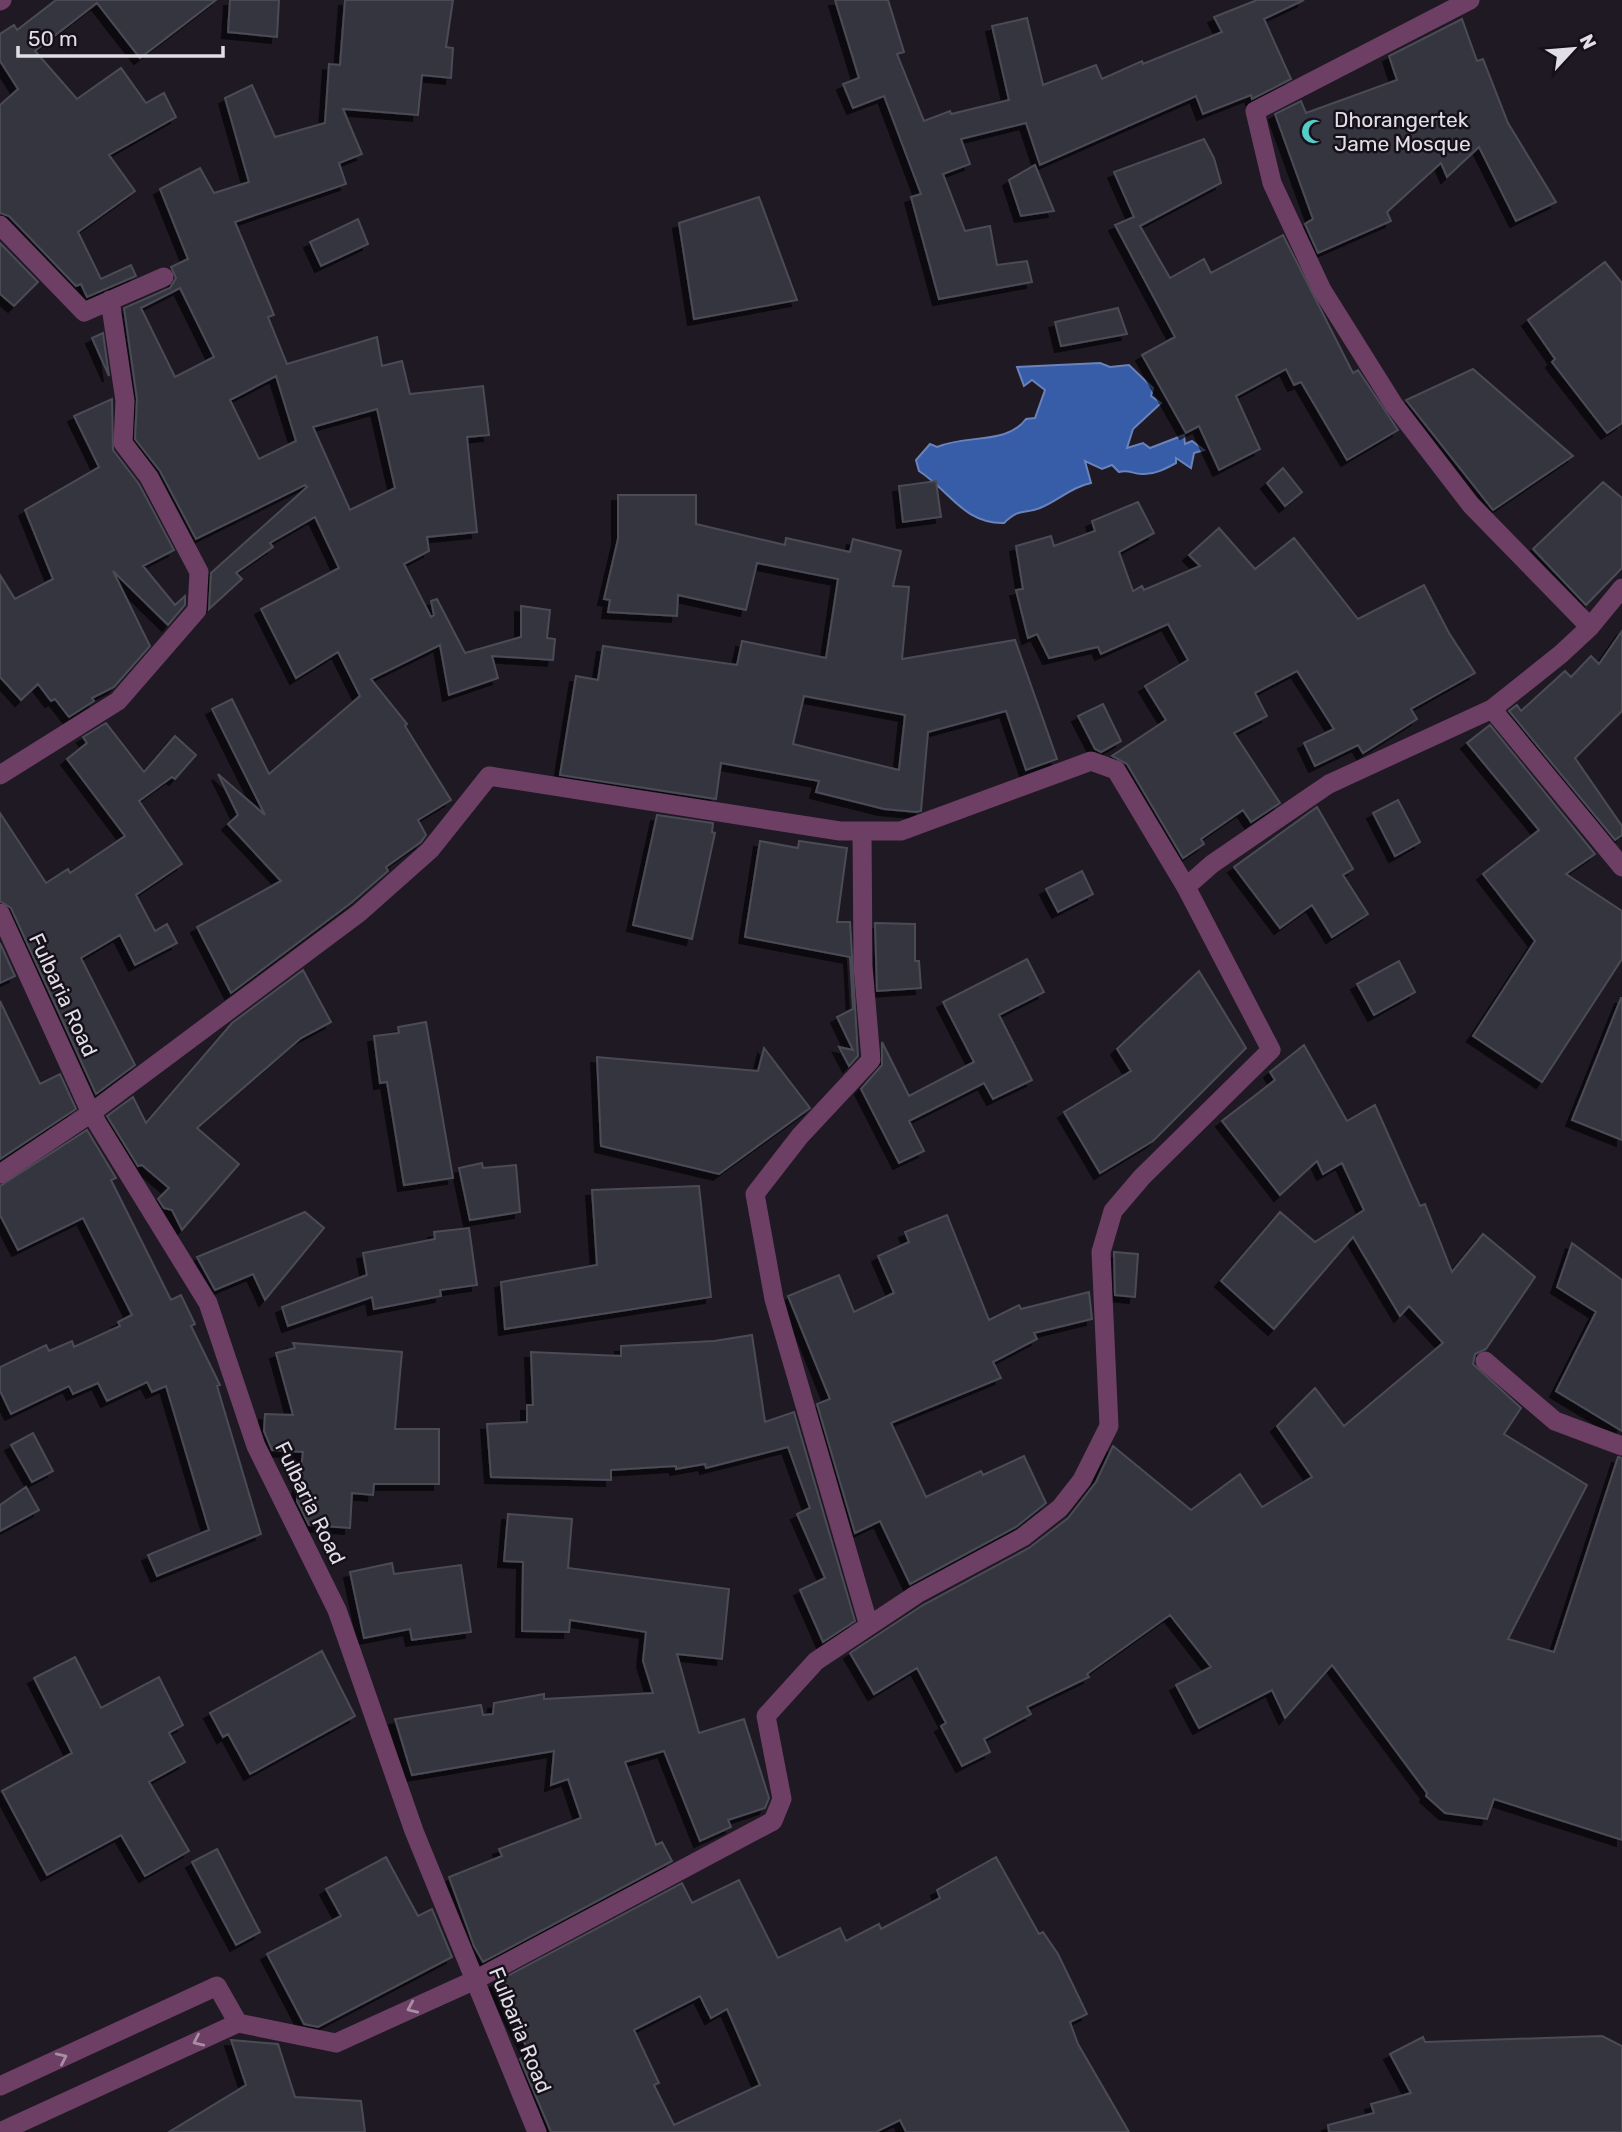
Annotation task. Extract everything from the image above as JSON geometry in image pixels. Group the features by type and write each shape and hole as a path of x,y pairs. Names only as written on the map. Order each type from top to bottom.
{"street":[{"path":"1470,0 1255,111 1272,183 1316,277 1395,405 1471,505 1590,627"},
{"path":"0,225 84,312 163,277"},
{"path":"0,775 118,701 197,610 199,572 149,477 123,443 125,401 110,300"},
{"path":"1186,887 1212,864 1329,784 1492,709 1590,627 1622,588"},
{"path":"1492,709 1622,867"},
{"path":"0,1174 91,1113 359,913 430,850 489,776 840,831 901,831 1091,761 1116,770 1186,887 1270,1050 1142,1177 1113,1211 1101,1252 1109,1426 1083,1480 1060,1508 1023,1537 917,1594 816,1661 766,1716 782,1799 772,1821 475,1980 336,2043 237,2023 0,2132"},
{"path":"862,831 863,966 871,1060 800,1136 755,1194 774,1299 869,1626"},
{"name":"Fulbaria Road","path":"0,913 91,1113 208,1303 257,1446 337,1610 414,1831 537,2132"},
{"path":"1485,1361 1555,1421 1622,1446"},
{"path":"0,2086 218,1986 237,2023"}],"water":[{"path":"1100,363 1110,367 1129,365 1153,388 1151,396 1161,403 1133,429 1127,448 1143,443 1150,448 1184,435 1185,444 1192,441 1204,450 1194,453 1191,468 1176,458 1176,463 1164,469 1151,474 1139,474 1119,472 1112,465 1102,469 1085,461 1091,483 1040,508 1018,513 1004,523 990,522 968,512 919,471 916,460 930,444 937,447 997,436 1008,433 1026,419 1035,418 1045,390 1032,380 1024,386 1017,367"}],"building":[{"path":"56,0 216,0 140,58 97,3 35,51 77,99 121,68 146,103 164,93 176,117 109,155 135,191 78,232 101,279 131,265 136,276 87,297 81,284 76,286 9,216 0,213 0,105 18,89 0,61 0,34 14,25 17,30"},
{"path":"230,0 279,0 277,37 228,32"},
{"path":"345,0 453,0 446,47 453,48 451,78 422,75 418,115 343,109 362,154 339,163 346,184 235,222 274,315 268,317 287,364 377,337 382,366 402,361 410,394 483,386 489,435 467,437 477,532 427,537 429,551 404,564 431,617 434,615 431,601 437,599 465,653 521,637 521,606 550,610 547,638 555,639 553,660 492,656 498,678 449,695 440,645 371,679 407,724 405,726 451,800 418,820 426,835 421,842 386,867 388,871 351,903 231,993 197,927 281,881 228,824 238,815 218,774 265,815 212,709 232,699 269,774 360,696 338,652 296,678 261,609 339,568 315,517 270,543 273,547 236,573 242,579 209,609 211,573 307,487 305,485 196,539 160,471 135,439 137,399 124,308 170,288 176,278 171,267 188,259 160,189 200,168 214,193 249,182 225,98 252,85 275,137 325,123 329,64 340,65","holes":["180,288 214,357 175,377 141,308","276,376 296,441 259,459 230,400","377,409 395,488 350,510 313,427"]},
{"path":"835,0 888,0 904,52 897,54 924,121 950,111 951,114 1009,100 992,26 1027,18 1043,85 1096,65 1102,79 1142,61 1143,64 1222,32 1214,17 1257,0 1304,0 1264,19 1291,79 1252,99 1251,95 1203,114 1196,96 1040,165 1026,123 961,139 970,164 943,174 965,231 990,226 997,265 1027,261 1032,282 939,299 911,197 921,194 884,96 853,108 843,84 859,78"},
{"path":"1462,19 1477,61 1483,59 1508,123 1556,202 1516,221 1479,147 1447,177 1441,163 1387,212 1391,221 1318,253 1305,224 1313,219 1275,114 1301,101 1306,113 1397,80 1389,56"},
{"path":"1204,139 1214,158 1221,183 1140,226 1170,278 1204,259 1211,273 1283,235 1353,373 1358,370 1398,430 1347,460 1301,382 1294,385 1286,369 1236,396 1260,449 1219,470 1199,426 1186,433 1142,355 1175,337 1115,225 1134,217 1114,172"},
{"path":"1035,165 1054,211 1021,216 1009,180"},
{"path":"759,197 797,300 694,319 679,223"},
{"path":"358,219 368,244 321,266 310,242"},
{"path":"0,243 38,282 14,306 0,294"},
{"path":"1605,262 1622,283 1622,423 1607,433 1552,362 1555,359 1528,320"},
{"path":"1118,308 1127,334 1061,346 1055,322"},
{"path":"103,333 109,376 92,338"},
{"path":"1473,369 1573,456 1493,510 1406,400"},
{"path":"112,399 113,450 139,484 174,550 143,566 175,605 185,596 185,605 168,625 113,571 150,646 114,687 92,698 94,701 69,717 55,699 51,701 38,684 21,700 0,677 0,575 15,599 53,579 25,510 99,467 74,416"},
{"path":"1283,468 1302,492 1285,506 1267,483"},
{"path":"936,481 941,517 903,522 899,486"},
{"path":"1603,482 1622,498 1622,568 1586,605 1533,549"},
{"path":"618,495 696,495 696,524 785,545 786,538 850,552 853,539 901,551 893,586 909,587 902,659 1015,640 1057,759 1026,770 1006,711 928,732 921,811 916,812 884,809 816,792 819,781 721,763 716,799 560,775 576,676 598,680 603,646 737,665 742,641 826,658 838,579 757,563 746,610 678,595 677,616 608,612 610,600 604,599 618,539","holes":["804,696 905,715 899,770 793,744"]},
{"path":"1138,502 1154,533 1119,552 1133,591 1142,586 1144,590 1200,566 1189,555 1219,528 1255,569 1294,538 1358,619 1424,585 1449,633 1475,673 1411,709 1417,719 1363,753 1358,745 1315,766 1304,743 1334,729 1297,671 1255,693 1267,716 1234,733 1280,803 1251,822 1243,810 1201,839 1204,844 1183,858 1127,764 1112,756 1166,720 1145,686 1188,660 1168,624 1101,654 1098,647 1049,658 1037,634 1028,638 1016,590 1023,589 1016,546 1051,536 1054,546 1095,531 1092,521"},
{"path":"1622,631 1622,711 1575,758 1622,826 1622,835 1615,840 1509,711 1517,705 1521,711 1565,671 1571,677 1591,656 1599,664"},
{"path":"1103,704 1121,741 1101,752 1095,749 1078,716"},
{"path":"106,723 144,772 175,736 196,755 175,779 172,777 139,801 182,864 136,895 155,931 167,924 177,943 135,965 120,935 81,958 135,1065 96,1094 11,908 0,901 0,813 46,883 68,869 70,873 125,836 67,759 87,743 83,737"},
{"path":"1490,725 1595,854 1566,874 1622,911 1622,959 1542,1082 1473,1036 1535,941 1483,874 1539,830 1467,743"},
{"path":"1398,800 1420,842 1395,856 1373,813"},
{"path":"1317,807 1353,869 1343,875 1368,914 1332,937 1312,905 1280,928 1234,867"},
{"path":"657,815 713,823 712,832 715,833 692,939 633,925"},
{"path":"760,841 798,848 799,841 847,848 837,922 850,922 858,1056 849,1066 839,1047 853,1050 837,1017 853,1009 850,957 745,937"},
{"path":"1082,871 1093,894 1058,912 1046,889"},
{"path":"875,923 915,924 915,961 919,961 921,988 877,991"},
{"path":"0,943 15,976 0,983"},
{"path":"1027,959 1044,992 999,1015 1032,1080 993,1099 984,1083 909,1121 924,1151 899,1163 861,1089 882,1065 882,1042 909,1096 974,1062 943,1002"},
{"path":"1399,961 1415,992 1374,1015 1357,984"},
{"path":"303,970 331,1022 301,1038 197,1128 239,1164 182,1230 172,1210 164,1208 158,1199 169,1188 142,1165 138,1166 107,1116 133,1097 146,1123 232,1023"},
{"path":"1199,971 1246,1048 1153,1141 1100,1173 1064,1112 1131,1071 1117,1049"},
{"path":"1622,998 1622,1140 1572,1120"},
{"path":"0,1001 40,1084 60,1074 76,1109 0,1159"},
{"path":"426,1022 453,1178 404,1185 387,1082 380,1083 374,1036 399,1033 398,1027"},
{"path":"1304,1045 1347,1121 1375,1105 1420,1206 1425,1204 1452,1272 1483,1234 1535,1277 1486,1349 1475,1354 1473,1364 1521,1408 1504,1434 1587,1485 1508,1639 1554,1652 1618,1457 1622,1458 1622,1840 1494,1799 1487,1819 1445,1813 1426,1796 1427,1793 1332,1665 1285,1718 1272,1690 1199,1728 1176,1685 1211,1667 1170,1615 1087,1674 1089,1677 1027,1707 1031,1714 984,1739 990,1752 962,1766 941,1726 946,1723 917,1668 874,1694 850,1653 923,1605 1029,1548 1068,1518 1096,1482 1113,1446 1191,1510 1240,1474 1262,1507 1312,1477 1277,1426 1315,1388 1344,1426 1443,1343 1409,1306 1400,1316 1353,1237 1274,1329 1221,1281 1280,1212 1315,1242 1364,1210 1342,1163 1323,1174 1317,1161 1280,1195 1222,1121 1275,1080 1270,1072"},
{"path":"764,1048 810,1108 719,1174 601,1146 597,1057 758,1071"},
{"path":"87,1130 116,1178 111,1180 171,1300 181,1295 195,1324 191,1326 220,1385 217,1386 261,1534 157,1576 148,1555 209,1530 166,1386 152,1392 147,1382 107,1401 98,1383 73,1394 69,1386 11,1414 0,1391 0,1367 46,1345 49,1351 72,1341 74,1347 120,1326 118,1322 132,1315 83,1218 18,1250 0,1215 0,1186"},
{"path":"482,1163 483,1168 516,1165 520,1212 470,1220 459,1168"},
{"path":"699,1186 711,1297 505,1329 501,1282 597,1265 592,1190"},
{"path":"305,1212 324,1228 265,1300 253,1274 215,1290 197,1257"},
{"path":"947,1215 989,1320 1019,1305 1021,1309 1089,1292 1092,1319 1034,1333 1037,1339 993,1362 1001,1378 891,1423 926,1497 981,1471 983,1475 1024,1456 1046,1503 1016,1527 910,1584 880,1521 855,1533 817,1404 830,1399 788,1296 839,1275 854,1312 894,1293 878,1256 909,1242 905,1232"},
{"path":"469,1228 477,1285 440,1290 441,1296 374,1309 372,1297 288,1326 282,1307 367,1275 363,1253 435,1239 434,1232"},
{"path":"1572,1243 1622,1280 1622,1431 1556,1391 1596,1312 1557,1287"},
{"path":"1114,1252 1138,1254 1135,1297 1115,1295"},
{"path":"752,1335 765,1422 794,1412 855,1621 823,1642 800,1590 825,1578 797,1514 810,1508 788,1447 706,1468 705,1464 676,1469 676,1466 611,1470 611,1480 491,1477 487,1424 527,1422 527,1405 533,1405 531,1352 621,1356 621,1346 714,1341"},
{"path":"293,1343 402,1352 395,1429 439,1429 439,1484 374,1484 373,1495 352,1493 350,1528 309,1525 297,1501 303,1452 272,1450 264,1431 265,1414 293,1415 276,1353 295,1348"},
{"path":"33,1433 53,1471 32,1482 11,1445"},
{"path":"26,1487 39,1510 0,1531 0,1505"},
{"path":"508,1514 572,1519 568,1568 729,1589 722,1659 677,1654 699,1733 744,1719 769,1798 765,1808 728,1820 731,1827 700,1841 664,1751 625,1762 656,1845 662,1842 672,1861 483,1962 474,1946 449,1877 502,1856 499,1849 581,1818 568,1779 551,1785 554,1751 412,1775 395,1719 481,1705 483,1715 493,1714 494,1703 544,1694 544,1699 653,1693 643,1661 646,1632 570,1620 569,1632 522,1631 523,1562 504,1561"},
{"path":"392,1563 394,1574 461,1565 471,1632 412,1640 410,1629 364,1638 350,1572"},
{"path":"322,1651 355,1716 250,1774 228,1734 223,1737 210,1713"},
{"path":"75,1657 101,1708 159,1677 183,1725 169,1733 185,1762 149,1782 189,1851 145,1876 121,1835 47,1875 2,1791 72,1753 34,1678"},
{"path":"217,1849 260,1932 236,1945 192,1862"},
{"path":"386,1857 418,1916 432,1909 452,1957 318,2027 304,2024 267,1954 341,1916 326,1889"},
{"path":"996,1857 1039,1934 1043,1932 1058,1954 1087,2014 1070,2022 1078,2044 1129,2132 906,2132 900,2120 876,2132 551,2132 520,2059 530,2054 494,1983 682,1883 692,1903 739,1880 778,1958 840,1928 846,1941 879,1924 881,1929 940,1898 937,1890","holes":["700,1996 711,2018 727,2009 760,2085 674,2125 654,2085 659,2083 634,2030"]},
{"path":"1602,2036 1622,2046 1622,2132 1329,2132 1328,2125 1374,2113 1371,2104 1411,2093 1390,2054 1423,2037 1425,2042"},
{"path":"231,2040 278,2044 295,2097 361,2101 365,2132 169,2132 246,2085"}],"place":[{"name":"Dhorangertek Jame Mosque","path":"1314,132"}]}
